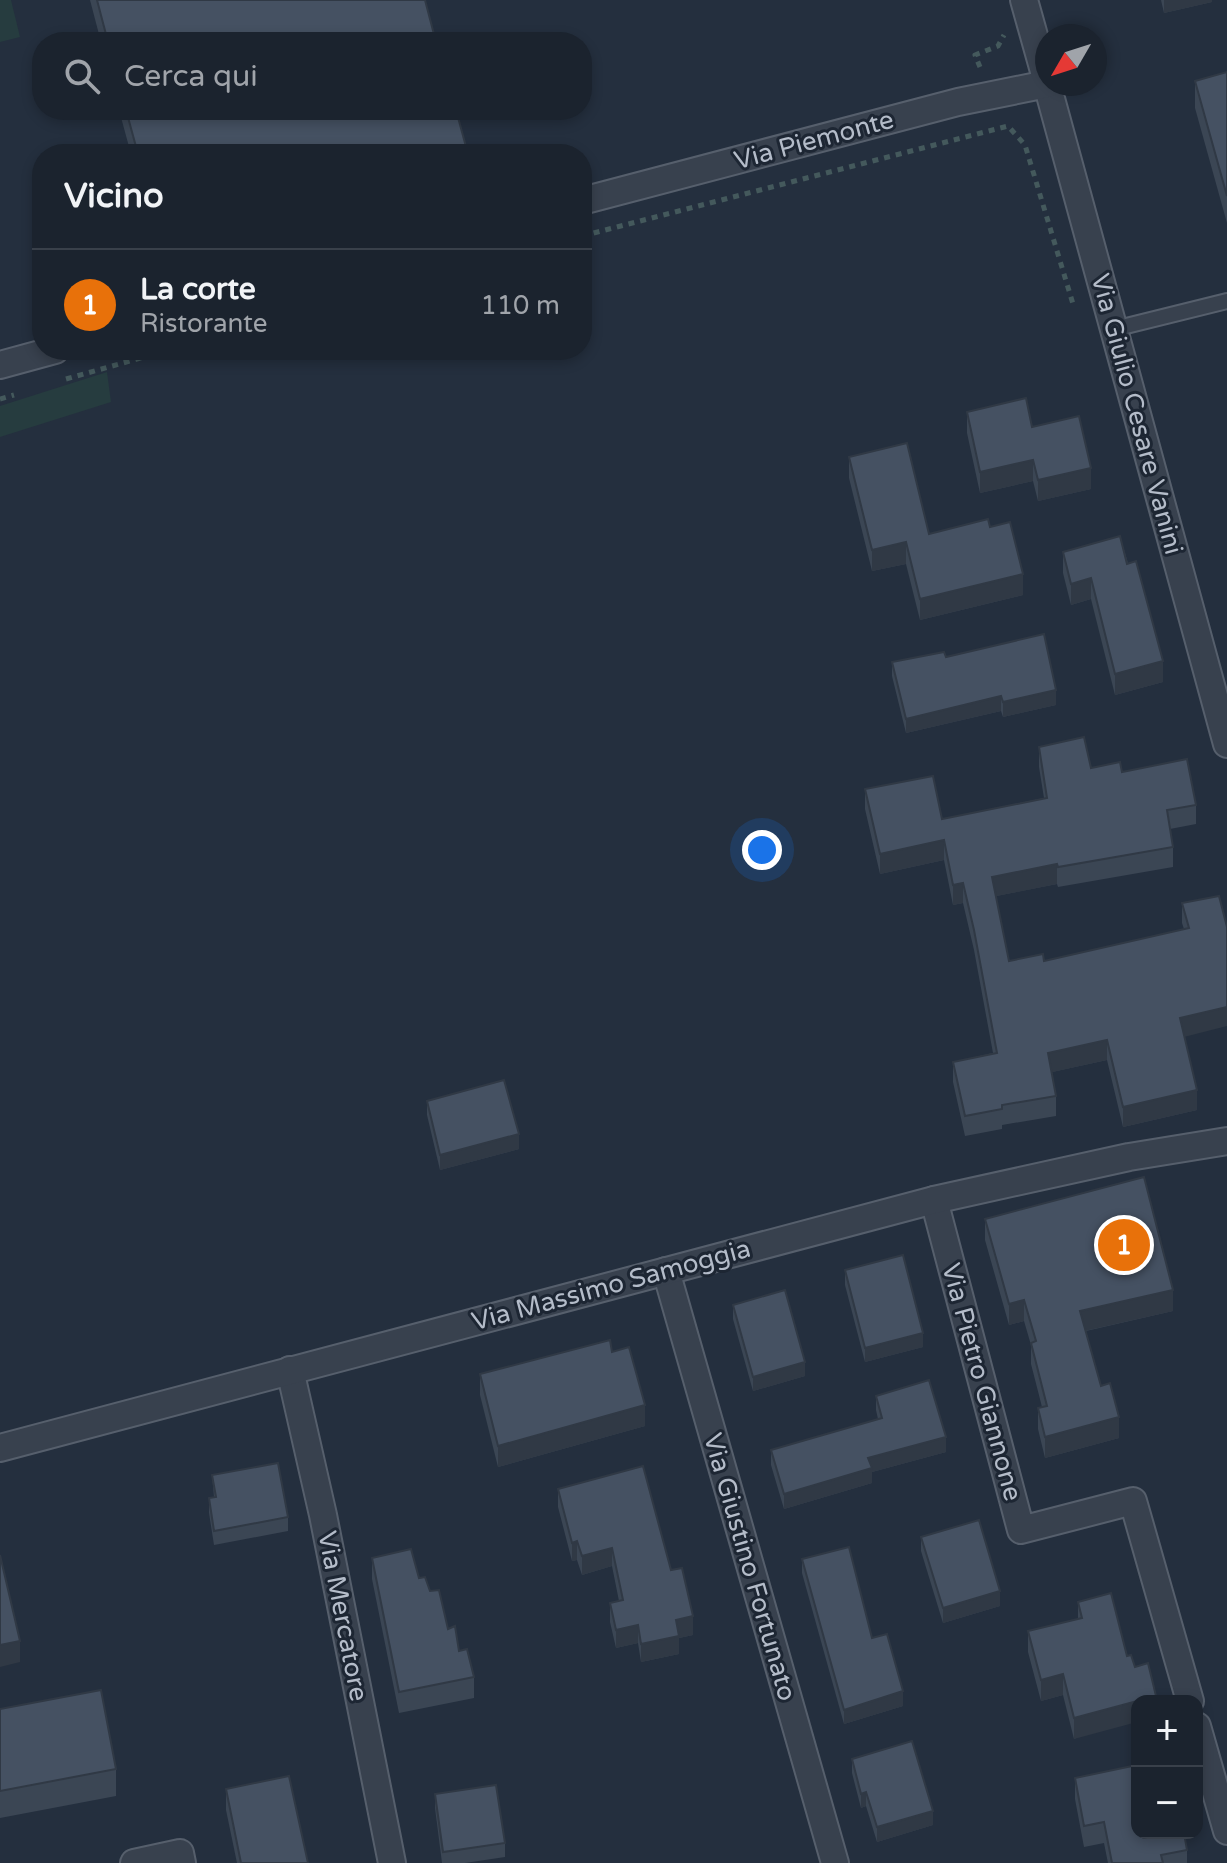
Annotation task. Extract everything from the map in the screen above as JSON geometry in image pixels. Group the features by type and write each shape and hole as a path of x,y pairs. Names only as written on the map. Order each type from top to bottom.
{"street":[{"name":"Via Giulio Cesare Vanini","path":"1024,0 1035,40"},
{"name":"Via Piemonte","path":"592,198 958,102 1035,86"},
{"name":"Via Giulio Cesare Vanini","path":"1051,96 1227,744"},
{"path":"0,365 32,356"},
{"name":"Via Massimo Samoggia","path":"0,1448 934,1200 1129,1157 1227,1141"},
{"name":"Via Pietro Giannone","path":"934,1200 1021,1530 1133,1501 1188,1695"},
{"name":"Via Giustino Fortunato","path":"666,1271 835,1863"},
{"name":"Via Mercatore","path":"290,1370 323,1515 392,1863"},
{"path":"1203,1747 1227,1831"},
{"path":"134,1863 180,1853 182,1863"}],"lane":[{"path":"1114,329 1227,301"}],"path":[{"path":"592,233 1008,126 1025,145 1074,308"},
{"path":"65,379 133,360"},
{"path":"0,399 26,391"}],"green space":[{"path":"0,0 11,0 20,37 0,42"},
{"path":"107,372 111,402 0,437 0,406"}],"building":[{"path":"97,0 425,0 433,32 105,32"},
{"path":"1227,72 1227,196 1195,81"},
{"path":"129,120 459,120 465,144 135,144"},
{"path":"1026,398 1032,427 1079,416 1091,468 1038,480 1033,460 980,472 967,412"},
{"path":"907,443 929,534 988,519 990,527 1010,522 1023,574 920,599 906,542 872,550 849,457"},
{"path":"1120,536 1127,564 1136,561 1163,661 1115,674 1091,578 1071,584 1063,552"},
{"path":"1044,634 1056,690 1003,702 1001,696 906,719 892,662 944,652 946,657"},
{"path":"1084,737 1091,768 1120,762 1122,772 1187,759 1196,805 1167,810 1173,847 992,877 1009,961 1043,954 1044,961 1189,928 1182,903 1219,896 1227,927 1227,1007 1180,1018 1197,1090 1123,1107 1107,1040 1048,1053 1056,1096 1002,1105 1002,1109 965,1116 953,1062 997,1053 963,883 953,885 944,840 880,854 865,789 933,776 942,819 1047,798 1039,747"},
{"path":"504,1080 519,1134 440,1155 427,1101"},
{"path":"1144,1177 1173,1290 1080,1311 1101,1386 1110,1383 1119,1417 1045,1437 1038,1408 1047,1406 1031,1343 1036,1341 1024,1300 1009,1304 985,1219"},
{"path":"903,1255 923,1333 865,1348 845,1270"},
{"path":"785,1290 805,1362 753,1377 733,1305"},
{"path":"610,1340 612,1352 629,1347 645,1405 498,1446 480,1374"},
{"path":"929,1380 946,1437 868,1458 872,1468 784,1494 771,1450 882,1418 876,1396"},
{"path":"278,1463 288,1517 214,1531 209,1498 216,1497 212,1475"},
{"path":"643,1466 671,1570 682,1568 693,1616 676,1620 679,1636 641,1644 638,1625 616,1630 610,1603 623,1600 612,1548 582,1556 577,1541 572,1543 558,1489"},
{"path":"979,1520 1000,1591 943,1608 921,1537"},
{"path":"849,1547 872,1638 887,1634 903,1691 844,1710 802,1559"},
{"path":"411,1549 419,1578 425,1577 430,1591 439,1590 448,1629 455,1626 459,1651 467,1649 474,1677 399,1692 372,1558"},
{"path":"0,1555 20,1641 0,1645"},
{"path":"1111,1593 1127,1656 1131,1655 1135,1667 1148,1663 1156,1695 1131,1695 1131,1703 1074,1718 1063,1674 1041,1680 1028,1631 1082,1618 1078,1602"},
{"path":"101,1690 116,1769 0,1791 0,1709"},
{"path":"912,1741 933,1811 877,1827 866,1792 861,1794 852,1759"},
{"path":"1131,1766 1131,1839 1185,1839 1187,1850 1161,1855 1163,1863 1112,1863 1104,1822 1084,1826 1075,1778"},
{"path":"289,1776 308,1863 241,1863 226,1789"},
{"path":"496,1785 505,1843 443,1852 435,1794"}],"place":[{"name":"La corte","path":"1124,1245"}]}
